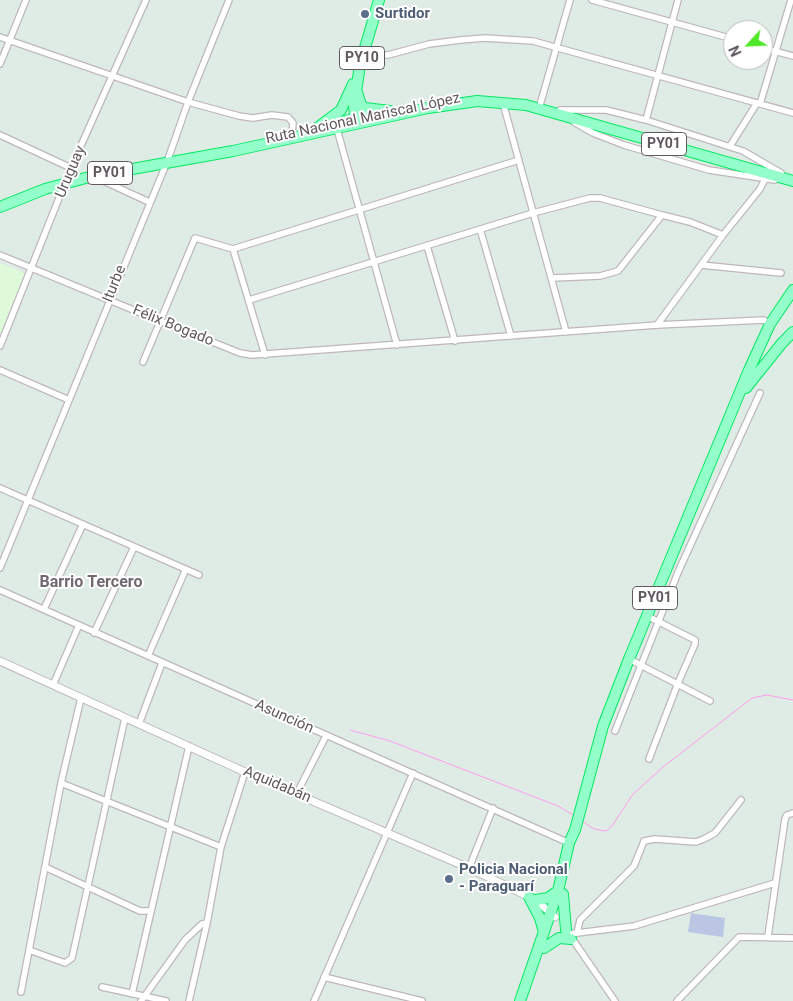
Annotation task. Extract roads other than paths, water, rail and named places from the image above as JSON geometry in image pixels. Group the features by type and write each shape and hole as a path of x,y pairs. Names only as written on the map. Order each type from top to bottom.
{"highway":[{"name":"PY10","path":"355,118 356,86 360,65 380,0"},
{"path":"317,128 332,118 344,105 360,65"},
{"path":"356,86 362,106 372,110 390,111"},
{"name":"Ruta Nacional Mariscal López","path":"223,152 232,147 355,118 428,102 478,95 540,105 559,112"},
{"name":"Ruta Nacional Mariscal López","path":"0,207 45,189 93,176 333,130 435,106 477,101 526,104 559,112 793,179"},
{"path":"333,130 355,118 373,121"},
{"name":"Ruta Nacional Mariscal López","path":"749,166 781,173 793,179"},
{"name":"PY01","path":"561,893 569,842 575,830 609,710 770,324 793,290"},
{"name":"PY01","path":"740,396 793,332"},
{"name":"PY01","path":"520,1001 544,932 561,893 575,846 575,830"},
{"path":"544,932 532,898 548,898 561,893 571,934 559,938 544,948"},
{"name":"PY01","path":"524,1001 544,948 553,914"}],"street":[{"path":"0,64 26,0"},
{"name":"Uruguay","path":"0,346 71,168 146,0"},
{"name":"Iturbe","path":"0,568 167,162 188,102 230,0"},
{"path":"540,105 570,0"},
{"path":"592,0 723,36"},
{"path":"646,120 678,0"},
{"path":"730,146 758,103 777,52 792,0"},
{"path":"0,37 188,102 246,117 272,115 288,117 293,123 292,133"},
{"path":"363,54 388,55 429,44 485,38 533,41 557,46 793,113"},
{"path":"773,51 793,56"},
{"path":"503,102 566,332"},
{"path":"593,133 589,121 599,110"},
{"path":"559,112 599,110 646,120 730,146 749,166 765,178 793,179"},
{"path":"559,112 593,133 624,145 708,170 749,166"},
{"path":"333,130 359,208 397,345"},
{"path":"0,135 71,168"},
{"path":"142,362 196,238 233,249 359,208 519,160"},
{"path":"93,176 149,202"},
{"path":"657,326 723,235 760,189 765,178"},
{"path":"250,300 533,213 590,198 600,198 690,222 723,235"},
{"path":"552,278 605,275 618,271 662,216"},
{"path":"480,229 511,336"},
{"path":"426,246 455,341"},
{"path":"233,249 250,300 265,355"},
{"name":"Félix Bogado","path":"0,255 240,353 265,355 566,332 764,320 770,324"},
{"path":"701,265 781,273"},
{"path":"0,370 69,400"},
{"path":"615,732 658,622 736,441 760,392"},
{"path":"0,488 199,576"},
{"path":"44,609 83,524"},
{"path":"94,633 134,547"},
{"path":"148,656 186,569"},
{"name":"Asunción","path":"0,590 162,664 569,842"},
{"path":"647,616 695,640 650,759"},
{"path":"53,685 79,625"},
{"path":"629,659 710,701"},
{"name":"Aquidabán","path":"0,661 245,772 469,868 532,898 553,914"},
{"path":"139,724 162,664"},
{"path":"21,992 62,783 81,698"},
{"path":"609,710 622,715"},
{"path":"29,950 65,963 70,960 125,718"},
{"path":"297,793 326,736"},
{"path":"132,994 189,746"},
{"path":"189,1001 207,923 221,848 245,772"},
{"path":"314,1001 413,773"},
{"path":"62,783 221,848"},
{"path":"571,934 580,920 634,866 644,842 655,839 681,843 696,842 704,839 715,832 741,800"},
{"path":"469,868 493,808"},
{"path":"768,936 785,819 787,815 793,813"},
{"path":"45,867 140,910 151,911"},
{"path":"571,934 634,926 775,883"},
{"path":"553,914 571,934 615,1001"},
{"path":"143,999 185,940 202,924 207,923"},
{"path":"678,1001 733,940 739,936 793,938"},
{"path":"324,977 422,1001"},
{"path":"102,987 132,994 143,999 166,1001"}],"waterway":[{"path":"582,821 594,829 606,831 612,826 633,794 663,767 752,698 767,695 793,700"},
{"path":"350,730 390,741 558,806 575,816"}],"place":[{"name":"Surtidor","path":"365,14"},
{"name":"Policia Nacional - Paraguarí","path":"449,879"}],"district":[{"name":"Barrio Tercero","path":"91,583"}]}
